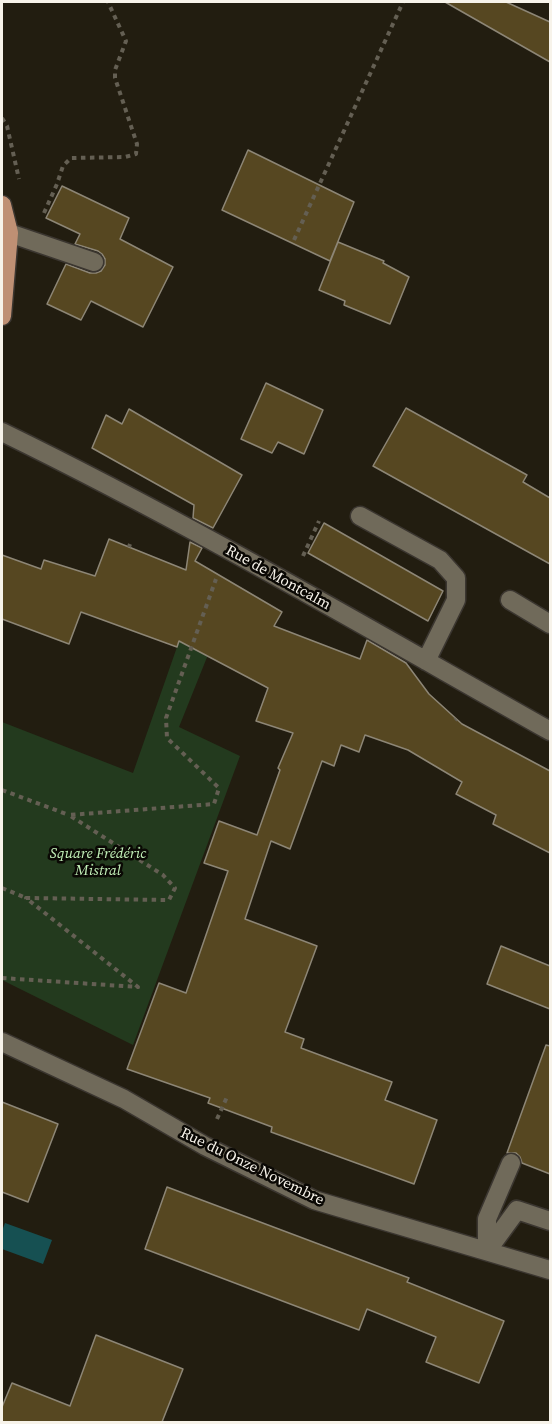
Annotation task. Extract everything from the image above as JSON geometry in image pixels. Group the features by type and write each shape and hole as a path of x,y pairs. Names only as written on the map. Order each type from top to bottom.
{"main road":[{"path":"2,205 9,233 2,316"}],"street":[{"path":"9,233 94,262"},
{"name":"Rue de Montcalm","path":"2,432 168,516 550,731"},
{"path":"360,516 440,560 456,578 456,600 426,661"},
{"path":"510,600 550,624"},
{"name":"Rue du Onze Novembre","path":"2,1042 124,1099 205,1146 314,1200 550,1270"},
{"path":"487,1251 488,1219 511,1164"},
{"path":"487,1251 516,1210 550,1221"}],"path":[{"path":"42,216 63,166 71,158 125,157 136,154 137,144 116,78 116,70 126,41 108,2"},
{"path":"294,240 403,2"},
{"path":"304,555 319,521"},
{"path":"69,815 214,804 219,788 167,738 165,718 227,549"},
{"path":"2,790 69,815 163,875 174,888 169,900 26,898"},
{"path":"2,888 26,898 138,987 2,978"},
{"path":"219,1115 227,1097"}],"green space":[{"name":"Square Frédéric Mistral","path":"204,576 234,590 179,727 240,756 133,1045 2,980 2,722 133,773"}],"water":[{"path":"5,1223 52,1240 43,1264 2,1249 2,1231"}],"building":[{"path":"445,2 506,2 550,22 550,62"},
{"path":"248,150 354,202 330,261 222,210"},
{"path":"62,186 129,218 120,239 173,267 143,327 91,301 81,320 47,304 66,264 90,273 101,271 105,265 105,259 98,251 75,244 80,234 46,218"},
{"path":"338,242 384,261 383,263 409,277 390,324 344,305 345,301 319,290"},
{"path":"266,383 323,410 304,454 278,442 272,453 241,439"},
{"path":"406,408 527,475 523,482 550,498 550,564 373,466"},
{"path":"129,409 242,475 213,528 193,518 194,505 92,448 106,415 122,424"},
{"path":"324,523 443,591 428,621 308,553"},
{"path":"109,539 186,570 190,542 202,548 195,561 282,612 274,626 360,659 367,640 406,663 429,694 462,724 550,771 550,853 493,824 496,815 456,794 462,782 408,750 365,735 359,752 341,745 334,766 322,761 290,849 271,841 245,919 317,946 285,1032 304,1039 301,1048 392,1082 385,1100 437,1120 414,1184 271,1132 272,1127 208,1103 210,1098 127,1069 159,983 186,993 228,871 204,863 219,821 257,835 280,770 278,768 293,733 256,721 268,688 179,641 177,647 81,612 69,644 2,619 2,555 41,569 44,560 95,576"},
{"path":"501,946 550,966 550,1009 487,984"},
{"path":"546,1045 550,1046 550,1174 522,1163 516,1153 507,1153"},
{"path":"2,1102 58,1124 28,1202 2,1192"},
{"path":"167,1187 409,1278 407,1282 504,1321 479,1383 426,1362 436,1337 367,1309 359,1330 145,1249"},
{"path":"96,1335 183,1369 162,1422 2,1422 2,1407 12,1383 70,1406"}]}
